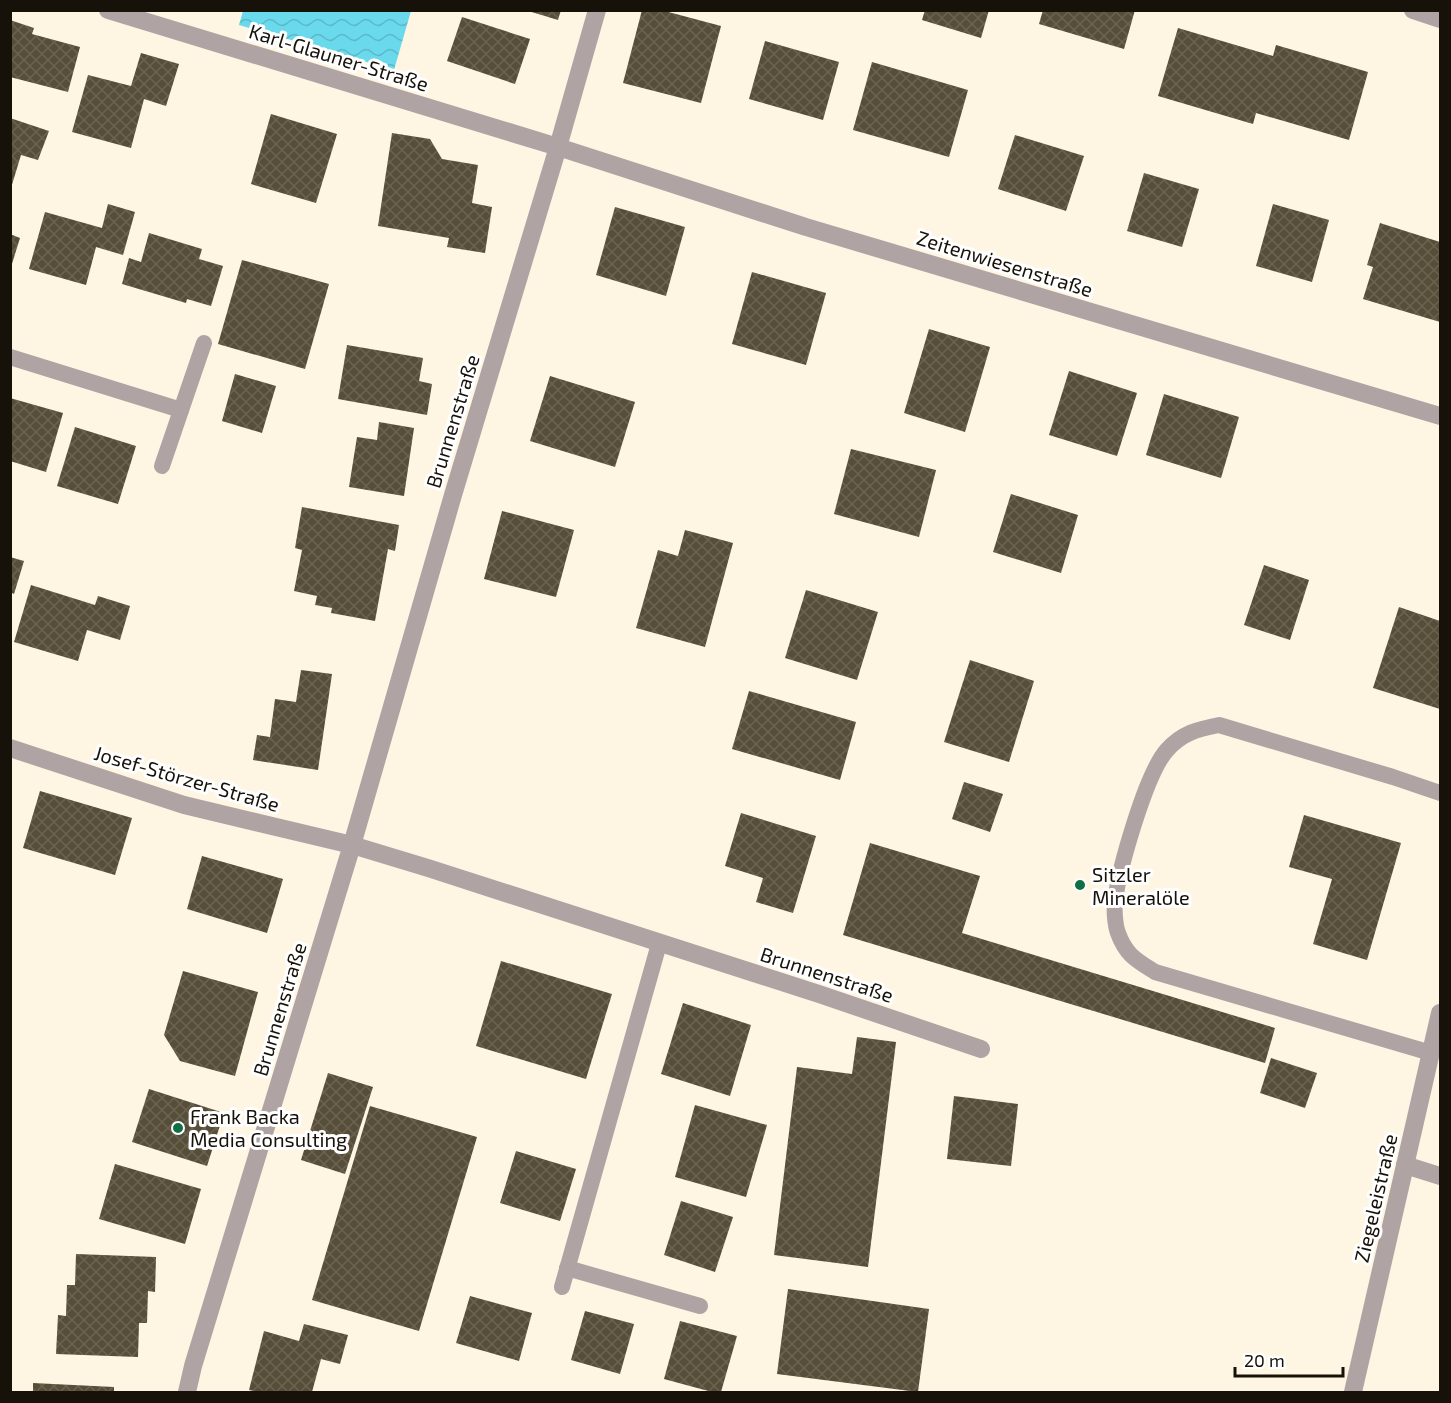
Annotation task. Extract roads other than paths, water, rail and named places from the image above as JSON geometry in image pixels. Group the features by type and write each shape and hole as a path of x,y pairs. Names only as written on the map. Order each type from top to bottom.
{"street":[{"name":"Karl-Glauner-Straße","path":"108,10 558,147"},
{"name":"Brunnenstraße","path":"188,1392 199,1346 352,845 597,10"},
{"path":"1413,10 1440,19"},
{"name":"Zeitenwiesenstraße","path":"558,147 806,227 1440,416"},
{"name":"Josef-Störzer-Straße","path":"10,748 184,805 352,845"},
{"name":"Brunnenstraße","path":"352,845 819,994 981,1049"},
{"name":"Ziegeleistraße","path":"1353,1392 1440,1013"},
{"path":"1405,1165 1440,1176"}],"lane":[{"path":"162,466 204,343"},
{"path":"10,357 181,410"},
{"path":"1431,1053 1155,972 1129,956 1117,931 1115,903 1122,867 1149,781 1167,750 1193,729 1219,725 1440,793"},
{"path":"562,1287 659,944"},
{"path":"567,1268 700,1306"}],"water":[{"path":"243,10 411,11 394,70 239,25"}],"place":[{"name":"Sitzler Mineralöle","path":"1080,885"},
{"name":"Frank Backa Media Consulting","path":"178,1128"}]}
